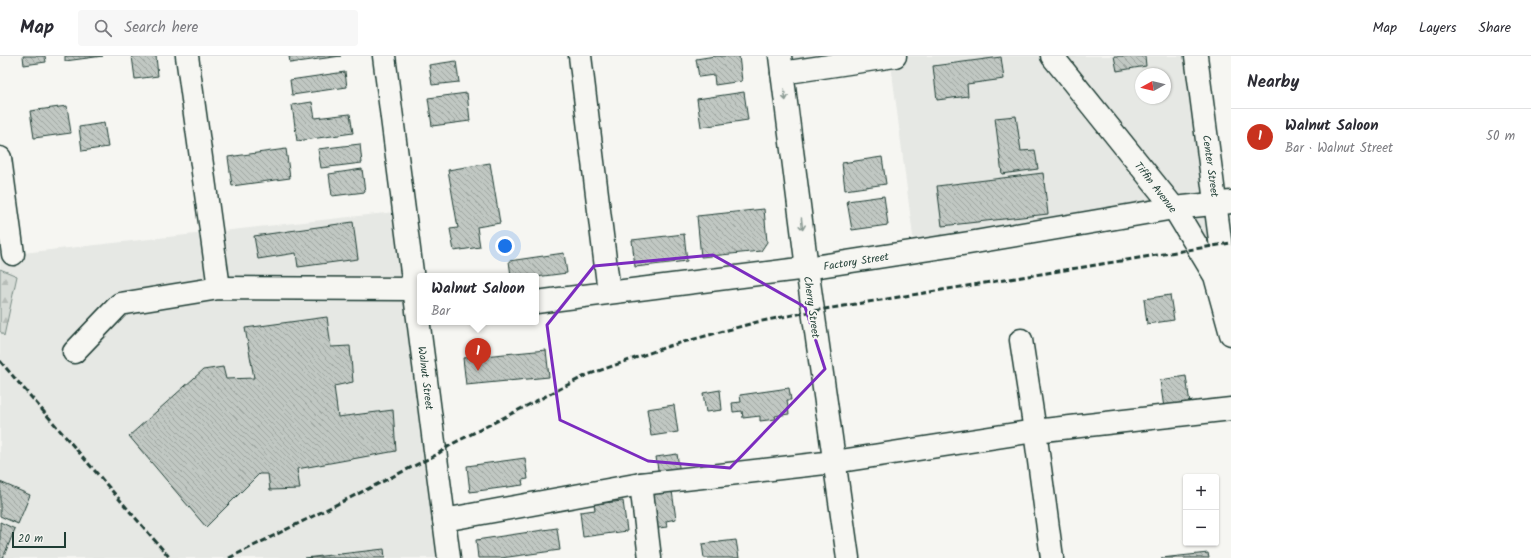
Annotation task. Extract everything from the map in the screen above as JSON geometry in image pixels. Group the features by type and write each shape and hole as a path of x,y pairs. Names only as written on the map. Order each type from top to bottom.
{"main road":[{"path":"187,56 219,288"},
{"name":"Walnut Street","path":"384,56 417,306"},
{"path":"580,56 609,292"},
{"path":"781,64 895,56"},
{"name":"Tiffin Avenue","path":"1052,56 1174,208 1215,276 1231,334"},
{"name":"Center Street","path":"1196,56 1224,203 1231,323"},
{"name":"Cherry Street","path":"781,64 807,268 848,558"},
{"path":"0,158 13,254"},
{"name":"Factory Street","path":"539,302 807,268 969,243 1174,208 1224,203"},
{"path":"74,352 120,304 219,288 414,289"},
{"name":"Walnut Street","path":"420,325 449,558"},
{"path":"1021,340 1052,558"},
{"path":"444,520 641,484 834,462 1035,431 1231,409"},
{"path":"641,484 650,558"}],"highlighted area":[{"path":"713,255 805,307 825,369 730,468 648,461 560,420 547,325 594,266"}],"shaded area":[{"path":"780,56 1196,56 1231,334 1174,208 915,252 890,57 782,73"},
{"path":"0,158 14,254 404,211 417,311 417,325 419,325 449,558 0,558"}],"green space":[{"path":"0,269 17,276 4,336 0,331"}],"building":[{"path":"23,56 45,56 46,62 24,65"},
{"path":"65,56 103,56 65,61"},
{"path":"132,56 156,56 158,76 135,79"},
{"path":"289,56 341,56 290,63"},
{"path":"715,56 739,56 742,81 715,85 714,75 699,77 696,59"},
{"path":"1114,56 1145,56 1146,66 1117,71"},
{"path":"1001,57 1004,79 967,84 968,96 937,100 933,66"},
{"path":"456,61 459,82 432,85 429,65"},
{"path":"345,72 347,87 292,95 290,80"},
{"path":"744,92 748,120 701,127 697,99"},
{"path":"467,93 470,121 432,126 428,98"},
{"path":"312,102 315,118 350,114 353,133 297,141 292,105"},
{"path":"67,106 71,133 34,138 30,111"},
{"path":"1016,116 1021,151 1035,150 1038,169 1002,174 995,118"},
{"path":"104,123 108,147 82,151 79,127"},
{"path":"360,144 362,163 321,168 318,149"},
{"path":"286,149 290,178 232,186 228,157"},
{"path":"882,157 886,184 845,190 842,163"},
{"path":"490,163 500,223 477,227 480,247 454,251 450,229 458,228 448,170"},
{"path":"362,169 365,192 332,196 329,174"},
{"path":"1043,173 1048,214 942,226 937,186"},
{"path":"884,196 888,225 852,230 847,201"},
{"path":"764,209 767,242 761,251 701,257 697,216"},
{"path":"353,222 358,259 298,267 296,253 258,259 254,236"},
{"path":"684,234 687,261 635,267 632,240"},
{"path":"564,253 567,273 539,277 539,273 511,273 509,261"},
{"path":"1170,295 1174,320 1147,324 1144,299"},
{"path":"327,317 331,347 350,346 353,382 334,386 338,417 393,410 396,451 297,469 300,489 270,490 268,474 259,474 206,527 129,436 203,370 223,367 226,379 254,378 245,328"},
{"path":"546,350 549,377 466,385 463,358"},
{"path":"1186,376 1190,404 1164,408 1160,380"},
{"path":"789,388 791,400 787,400 789,414 775,416 776,419 760,421 760,416 743,418 742,411 733,412 732,403 741,402 740,395"},
{"path":"720,390 722,410 706,412 703,393"},
{"path":"674,405 678,432 651,436 647,409"},
{"path":"677,454 680,473 659,476 656,457"},
{"path":"525,458 528,479 522,480 523,485 470,492 467,466"},
{"path":"0,482 30,495 18,524 0,516"},
{"path":"672,491 676,519 666,521 667,527 651,529 646,495"},
{"path":"623,501 627,531 583,537 580,512 595,510 594,504"},
{"path":"0,522 15,529 3,558 0,558"},
{"path":"557,528 560,550 501,558 478,558 476,540"},
{"path":"736,540 739,558 704,558 702,544"},
{"path":"384,549 385,558 305,558"},
{"path":"1208,553 1209,558 1161,558"}],"railway":[{"path":"229,558 436,455 452,444 587,375 669,346 757,322 813,311 1231,243"},
{"path":"0,361 170,558"}],"place":[{"name":"Walnut Saloon","path":"478,371"}]}
